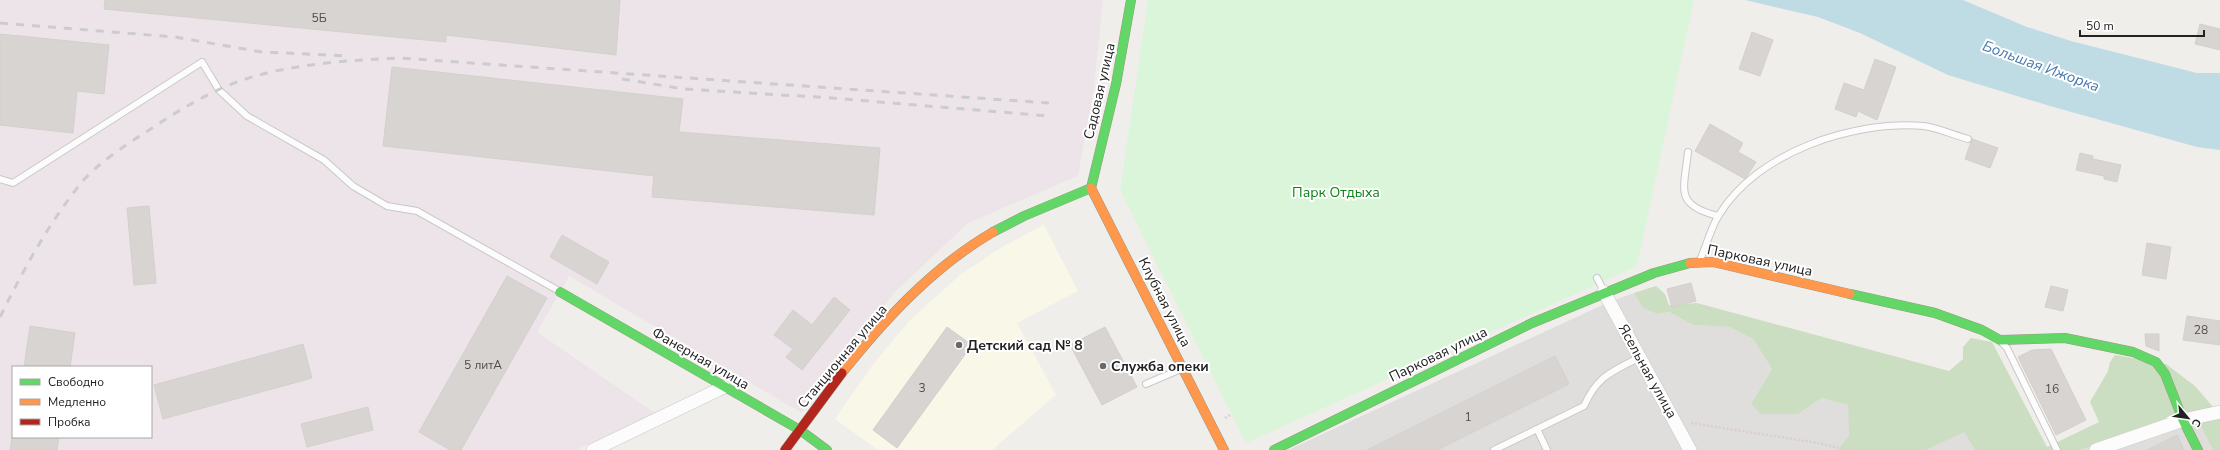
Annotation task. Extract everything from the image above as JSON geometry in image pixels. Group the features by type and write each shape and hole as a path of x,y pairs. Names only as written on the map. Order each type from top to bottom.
{"street":[{"name":"Садовая улица","path":"1091,188 1116,84 1131,0"},
{"name":"Клубная улица","path":"1091,188 1224,450"},
{"name":"Станционная улица","path":"786,450 873,336 912,295 953,260 1015,220 1091,188"},
{"name":"Парковая улица","path":"1274,450 1296,443 1552,314 1655,272 1700,260 1935,313 1982,330 2000,340"},
{"name":"Фанерная улица","path":"560,292 800,430 828,450"},
{"name":"Ясельная улица","path":"1604,292 1676,420 1690,450"},
{"path":"2000,340 2065,338 2133,352 2156,362 2166,374 2183,420 2198,450"},
{"path":"593,450 724,387"},
{"path":"2096,450 2183,420 2220,412"}],"lane":[{"path":"0,179 13,183 202,62 219,90 247,116 324,160 353,186 387,206 417,211 560,292"},
{"path":"1700,260 1718,216 1731,200 1764,167 1777,160 1838,134 1871,127 1900,125 1926,126 1968,139"},
{"path":"1688,152 1684,191 1686,199 1690,206 1699,211 1718,216"},
{"path":"1597,278 1604,292"},
{"path":"2000,340 2007,348 2057,450"},
{"path":"1494,450 1584,406 1592,389 1603,377 1640,358"},
{"path":"1146,384 1183,368"},
{"path":"1538,429 1547,450"}],"path":[{"path":"1676,420 1818,442 1848,450"}],"shaded area":[{"path":"0,0 1103,0 1094,88 1078,176 968,223 895,292 802,413 569,276 537,332 655,413 576,450 0,450"},
{"name":"Детский сад № 8","path":"1044,225 1078,291 1017,323 1056,395 992,450 878,450 835,419 871,367 909,321 960,275 1002,247"},
{"path":"1634,293 1643,308 1657,314 1669,312 1693,325 1729,327 1753,339 1772,369 1751,404 1798,414 1822,398 1848,405 1850,435 1838,450 1288,450 1609,302"},
{"path":"2194,413 2213,450 2080,450"},
{"path":"1964,431 1975,450 1926,450"}],"green space":[{"name":"Парк Отдыха","path":"1148,0 1694,0 1637,266 1246,443 1120,190"},
{"path":"1656,286 1665,294 1669,305 1697,303 1949,371 1963,359 1963,347 1971,338 1992,342 2047,447 2099,422 2090,402 2108,371 2110,362 2115,355 2166,364 2195,386 2220,415 2220,450 2213,450 2194,413 2080,450 1975,450 1964,432 1926,450 1838,450 1849,435 1848,405 1822,398 1798,414 1761,414 1751,404 1772,369 1753,339 1729,327 1693,325 1669,312 1657,314 1643,308 1634,293"}],"water":[{"name":"Большая Ижорка","path":"1745,0 1963,0 2027,27 2071,41 2197,73 2220,73 2220,150 2197,147 2050,106 1948,75 1860,33 1818,17"}],"building":[{"path":"105,0 620,0 616,55 446,35 446,42 104,9"},
{"path":"2200,24 2220,29 2220,50 2195,44"},
{"path":"1752,32 1773,40 1760,76 1739,69"},
{"path":"0,34 109,45 104,94 77,91 73,133 0,125"},
{"path":"1875,59 1896,67 1877,120 1858,111 1856,117 1835,109 1844,83 1864,90"},
{"path":"392,67 683,99 679,132 880,148 874,215 652,197 654,176 383,146"},
{"path":"1710,124 1743,143 1738,152 1756,162 1745,179 1695,151"},
{"path":"1972,139 1998,148 1990,168 1965,159"},
{"path":"2080,153 2093,156 2093,159 2121,165 2117,182 2104,179 2104,176 2076,170"},
{"path":"149,206 156,283 134,285 127,208"},
{"path":"562,235 609,262 597,284 550,257"},
{"path":"2147,243 2171,247 2166,279 2142,275"},
{"path":"507,276 547,298 461,450 450,450 419,432"},
{"path":"1691,283 1696,301 1672,307 1667,289"},
{"path":"2051,286 2068,290 2063,311 2045,307"},
{"path":"834,297 850,310 802,370 786,357 793,349 774,335 793,310 812,325"},
{"path":"2187,316 2220,321 2220,345 2183,340"},
{"path":"30,326 75,333 70,366 24,366"},
{"path":"947,327 972,345 897,448 873,430"},
{"name":"Служба опеки","path":"1105,327 1137,387 1102,405 1070,345"},
{"path":"2145,334 2159,334 2159,351 2146,346"},
{"path":"303,344 312,378 163,419 154,385"},
{"path":"2051,349 2086,420 2056,435 2018,357 2032,350"},
{"path":"1555,356 1569,384 1437,450 1367,450"},
{"path":"368,407 373,430 307,447 301,424"},
{"path":"2177,435 2184,450 2147,450"},
{"path":"12,437 59,438 57,450 10,450"}],"railway":[{"path":"0,23 175,37 262,52 348,56"},
{"path":"0,317 47,231 82,182 94,169 170,116 213,92 228,85 276,71 329,63 400,58 1049,103"},
{"path":"622,79 684,89 832,98 1048,116"}],"traffic: fast":[{"path":"1091,188 1116,84 1131,0"},
{"path":"993,232 1024,216 1091,188"},
{"path":"1274,450 1532,323 1654,273 1690,263"},
{"path":"560,292 800,430 827,450"},
{"path":"1850,294 1935,313 1982,330 2000,340 2065,338 2133,352 2156,362 2165,374 2183,420 2198,450"}],"traffic: slow":[{"path":"1091,188 1224,450"},
{"path":"842,373 875,333 911,295 950,261 993,232"},
{"path":"1690,263 1713,262 1850,294"}],"traffic: jam":[{"path":"785,450 842,373"}],"place":[{"name":"Детский сад № 8","path":"959,345"},
{"name":"Служба опеки","path":"1103,366"}]}
